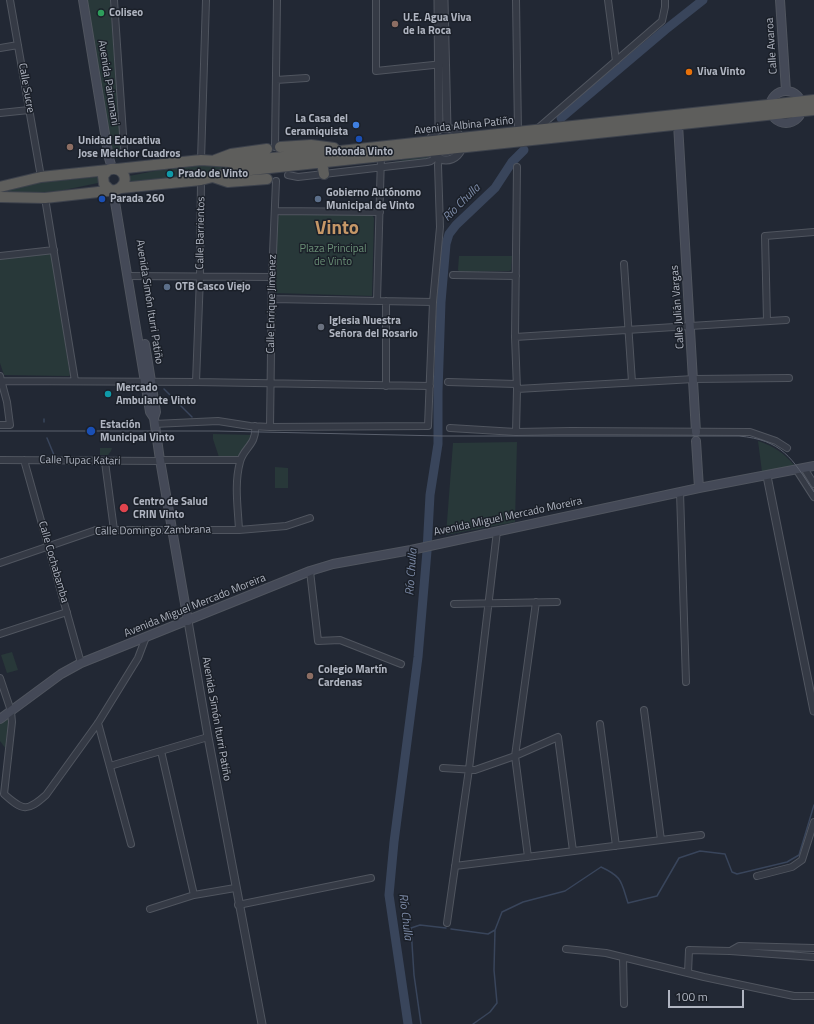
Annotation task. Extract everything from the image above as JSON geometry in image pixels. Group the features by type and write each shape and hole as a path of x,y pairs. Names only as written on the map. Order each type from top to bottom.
{"highway":[{"name":"Avenida Albina Patiño","path":"0,187 41,177 201,160 290,166 434,152 461,143 518,132 801,106 814,100"},
{"name":"Avenida Albina Patiño","path":"801,106 814,110"},
{"name":"Avenida Albina Patiño","path":"461,143 678,124 771,109"},
{"path":"213,161 231,154 311,145 348,151"},
{"name":"Avenida Albina Patiño","path":"290,166 348,151 434,152"},
{"path":"322,163 324,174"},
{"name":"Avenida Albina Patiño","path":"0,197 45,198 201,180 259,164"},
{"path":"112,169 122,172 125,177 124,183 116,189 106,187 103,179 104,174 112,169"},
{"path":"213,177 228,182 271,180"}],"main road":[{"name":"Avenida Pairumani","path":"83,0 112,169"},
{"name":"Calle Avaroa","path":"780,0 786,91"},
{"path":"786,91 795,94 801,106 799,117 791,123 780,122 771,109 774,96 786,91"},
{"name":"Calle Julián Vargas","path":"678,124 696,432"},
{"name":"Avenida Simón Iturri Patiño","path":"116,189 148,382 150,412 154,421 188,621"},
{"name":"Calle Julián Vargas","path":"696,441 699,488"},
{"name":"Avenida Miguel Mercado Moreira","path":"0,719 61,674 81,664 310,571 333,564 411,550 428,545 699,488 814,466"}],"street":[{"name":"Calle Sucre","path":"10,0 41,177"},
{"path":"114,0 124,149"},
{"path":"201,160 206,0"},
{"path":"274,148 277,0"},
{"path":"376,0 376,71 442,65"},
{"path":"438,0 447,128"},
{"path":"439,130 444,0"},
{"path":"516,0 518,132"},
{"path":"608,0 616,61"},
{"path":"535,130 662,21 665,0"},
{"path":"0,48 18,45"},
{"path":"276,80 306,78"},
{"path":"0,112 29,110"},
{"path":"154,421 218,421 270,427 428,426 433,302 440,227 438,165 434,152 433,134 439,130 447,128 455,131 461,143 458,154 451,159 434,152"},
{"path":"290,166 281,180 271,180 262,174 259,164 261,155 274,148 288,152 290,166 298,177 427,162 431,161 434,152"},
{"path":"377,301 381,156"},
{"path":"516,432 515,337 517,167"},
{"name":"Calle Barrientos","path":"196,382 200,276 201,180"},
{"name":"Calle Enrique Jimenez","path":"270,427 272,277 275,211 271,180"},
{"path":"45,198 75,381"},
{"path":"275,211 380,212"},
{"path":"767,321 765,236 814,232"},
{"path":"0,256 54,250"},
{"path":"624,264 632,382"},
{"path":"453,275 516,276"},
{"path":"131,276 272,277"},
{"path":"272,299 433,302"},
{"path":"386,301 386,386"},
{"path":"515,337 786,320"},
{"path":"448,382 516,386 694,379 789,378"},
{"path":"0,425 10,425 7,402 0,379 430,386"},
{"path":"239,530 237,479 240,460 256,435 256,426"},
{"path":"450,428 516,432 750,432 776,441 788,448"},
{"name":"Calle Julián Vargas","path":"696,432 696,441"},
{"name":"Calle Tupac Katari","path":"0,460 104,462 240,460"},
{"name":"Calle Cochabamba","path":"24,460 81,664"},
{"path":"104,462 114,530"},
{"path":"800,468 814,484"},
{"path":"800,468 814,497"},
{"path":"767,476 814,711"},
{"path":"680,492 686,682"},
{"name":"Calle Domingo Zambrana","path":"0,563 96,530 239,530 286,526 310,518"},
{"path":"447,923 469,769 497,531"},
{"path":"310,571 318,641 340,640 401,664"},
{"path":"528,857 515,756 536,602"},
{"path":"454,604 557,602"},
{"path":"0,634 67,612"},
{"name":"Avenida Simón Iturri Patiño","path":"188,621 238,905 262,1024"},
{"path":"0,678 11,711 12,722 4,794 23,808 29,808 46,795 98,723 138,658 146,637"},
{"path":"644,710 661,840"},
{"path":"98,723 131,844"},
{"path":"600,724 616,846"},
{"path":"110,766 208,737"},
{"path":"443,768 475,770 515,756 558,737 573,851"},
{"path":"161,751 194,895"},
{"path":"758,876 792,866 802,860 814,822"},
{"path":"455,866 701,835"},
{"path":"238,905 371,878"},
{"path":"150,909 194,895 236,888"},
{"path":"730,951 739,946 814,948"},
{"path":"566,949 606,953 688,973 794,996 814,996"},
{"path":"688,973 689,950 730,951 814,957"},
{"path":"623,957 624,1004"}],"green space":[{"path":"87,0 110,0 122,158 116,159 111,145"},
{"path":"418,157 428,157 428,159 386,166 384,164"},
{"name":"Prado de Vinto","path":"196,166 233,166 196,176 129,183 129,176 165,169"},
{"path":"98,177 98,183 59,191 0,193 0,191 42,182"},
{"name":"Plaza Principal de Vinto","path":"280,215 372,215 374,218 372,296 275,293 277,218"},
{"path":"52,253 70,375 4,375 0,363 0,258"},
{"path":"459,256 512,256 511,270 460,272 458,270"},
{"path":"213,434 253,435 238,456 219,457 213,439"},
{"path":"758,441 778,450 794,465 762,472"},
{"path":"517,442 515,522 446,535 453,443"},
{"path":"100,448 112,448 108,455 100,455"},
{"path":"275,467 288,468 288,488 275,488"},
{"path":"12,652 18,670 7,673 1,655"},
{"path":"8,718 6,749 0,741 0,724"}],"waterway":[{"name":"Río Chulla","path":"561,118 665,30 703,0"},
{"name":"Río Chulla","path":"408,1024 389,895 394,842 418,657 430,495 438,444 441,302 446,244 449,234 456,225 495,188 512,162 524,150"},
{"path":"164,389 192,417"},
{"path":"47,438 54,455"},
{"path":"451,929 488,934 495,930 502,912 523,902 565,891 601,867 617,877 622,885 628,903 657,896 679,858 700,851 725,854 732,872 737,874 787,862 799,855 814,805"},
{"path":"421,1024 414,975 411,928 420,925 446,928"},
{"path":"473,1024 490,1012 497,1003 494,970 495,930"}],"tram line":[{"path":"0,431 217,431 443,436 739,436 754,438 776,447 792,460 814,492"}],"place":[{"name":"Coliseo","path":"101,13"},
{"name":"U.E. Agua Viva de la Roca","path":"395,24"},
{"name":"Viva Vinto","path":"689,72"},
{"name":"La Casa del Ceramiquista","path":"356,125"},
{"name":"Rotonda Vinto","path":"359,139"},
{"name":"Unidad Educativa Jose Melchor Cuadros","path":"70,147"},
{"name":"Prado de Vinto","path":"170,174"},
{"name":"Parada 260","path":"102,199"},
{"name":"Gobierno Autónomo Municipal de Vinto","path":"318,199"},
{"name":"OTB Casco Viejo","path":"167,287"},
{"name":"Iglesia Nuestra Señora del Rosario","path":"321,327"},
{"name":"Mercado Ambulante Vinto","path":"108,394"},
{"name":"Estación Municipal Vinto","path":"91,431"},
{"name":"Centro de Salud CRIN Vinto","path":"124,508"},
{"name":"Colegio Martín Cardenas","path":"310,676"}],"district":[{"name":"Vinto","path":"337,229"}]}
